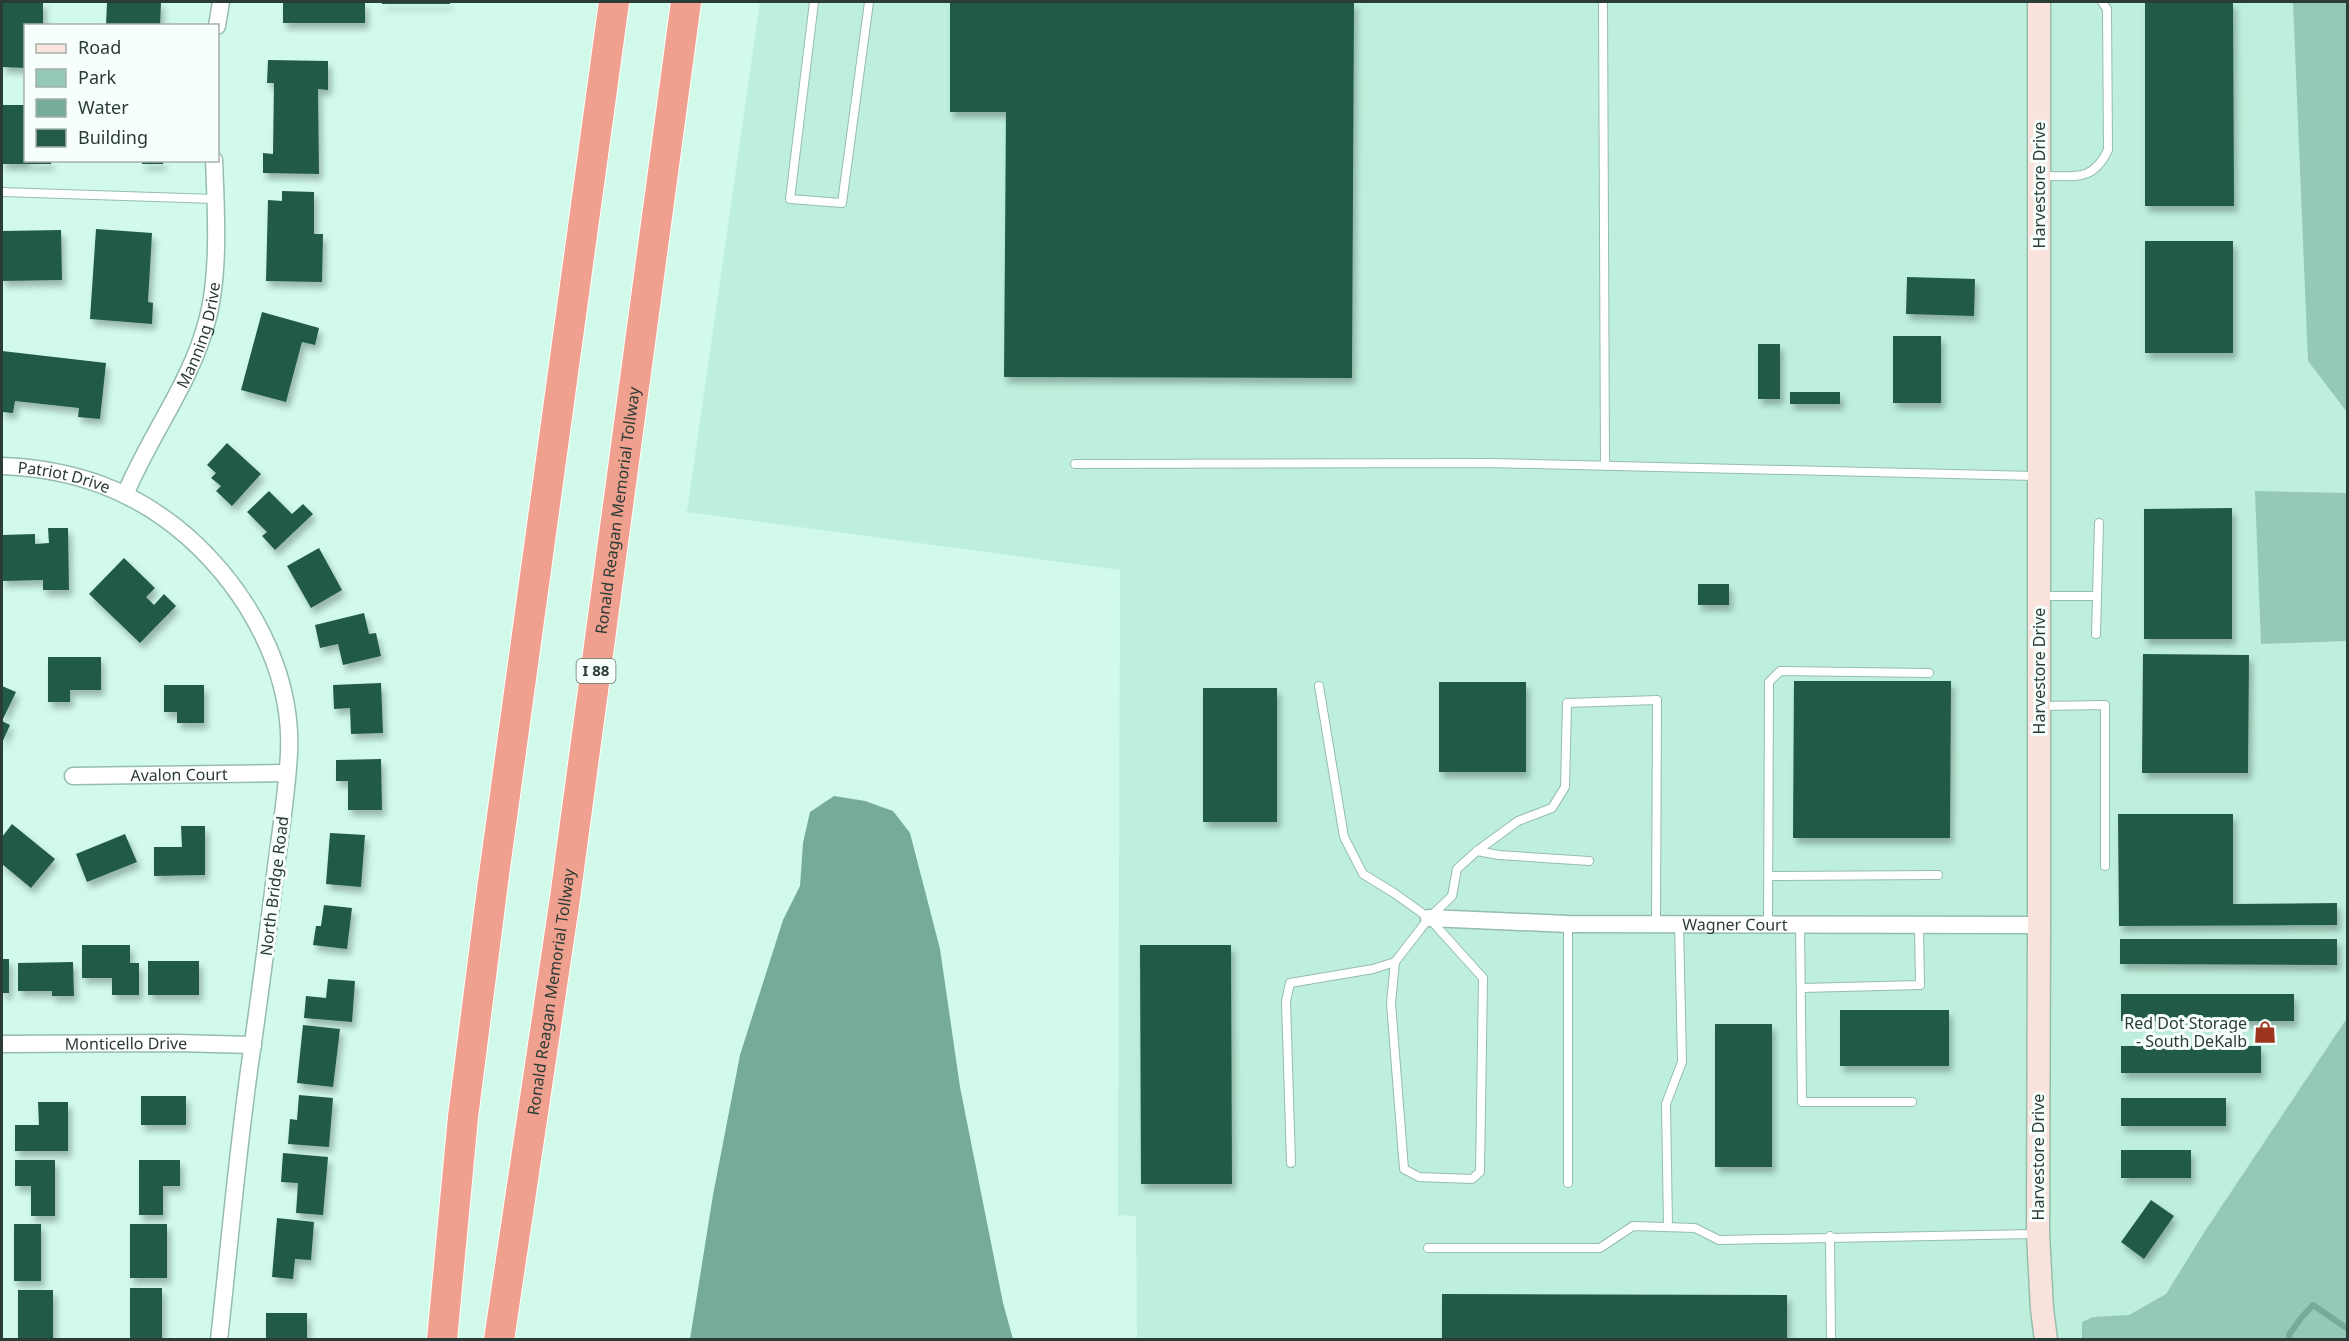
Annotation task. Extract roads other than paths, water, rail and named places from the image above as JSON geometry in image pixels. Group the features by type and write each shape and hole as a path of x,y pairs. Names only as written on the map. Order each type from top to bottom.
{"highway":[{"path":"442,1340 463,1117 493,882 614,2"},
{"name":"Ronald Reagan Memorial Tollway","path":"499,1340 565,898 686,2"}],"street":[{"path":"217,24 221,2"},
{"name":"Harvestore Drive","path":"2038,2 2040,925 2038,1234 2046,1340"},
{"name":"Manning Drive","path":"125,495 136,468 182,382 207,321 213,288 214,162"},
{"name":"Patriot Drive","path":"2,466 44,469 81,477 125,495"},
{"name":"North Bridge Road","path":"125,495 164,516 220,569 246,603 268,646 284,701 289,752 252,1045 219,1340"},
{"name":"Avalon Court","path":"73,776 286,773"},
{"name":"Wagner Court","path":"1429,918 1568,924 2040,925"},
{"name":"Monticello Drive","path":"2,1044 252,1045"}],"lane":[{"path":"814,2 790,199 842,203 869,2"},
{"path":"1603,2 1605,466"},
{"path":"2039,176 2087,174 2101,164 2108,150 2107,9 2102,2"},
{"path":"2,192 215,199"},
{"path":"1075,464 1489,463 2039,476"},
{"path":"2096,634 2099,523"},
{"path":"2039,596 2097,596"},
{"path":"1768,925 1769,682 1780,670 1929,673"},
{"path":"1319,686 1344,837 1363,874 1429,918 1483,978 1480,1172 1472,1179 1419,1177 1404,1169 1391,1003 1395,962 1429,918 1452,896 1457,869 1477,851 1518,822 1552,808 1565,787 1567,703 1657,700 1656,923"},
{"path":"2039,706 2105,705 2104,866"},
{"path":"1477,851 1499,855 1589,861"},
{"path":"1769,876 1938,874"},
{"path":"1668,1227 1666,1104 1682,1062 1679,923"},
{"path":"1568,924 1568,1183"},
{"path":"1800,924 1802,1102 1912,1102"},
{"path":"1802,988 1920,985 1918,925"},
{"path":"1291,1163 1287,1001 1290,983 1373,969 1395,962"},
{"path":"1428,1248 1600,1248 1632,1226 1695,1228 1719,1240 1830,1236 2038,1234"},
{"path":"1830,1236 1831,1340"}],"water":[{"path":"834,796 865,801 893,811 910,833 940,949 960,1087 1003,1303 1013,1339 690,1339 713,1195 740,1055 783,920 800,886 803,843 810,812"}],"waterway":[{"path":"2290,1340 2289,1335 2313,1305 2348,1329"}],"place":[{"name":"Red Dot Storage - South DeKalb","path":"2265,1032"}]}
